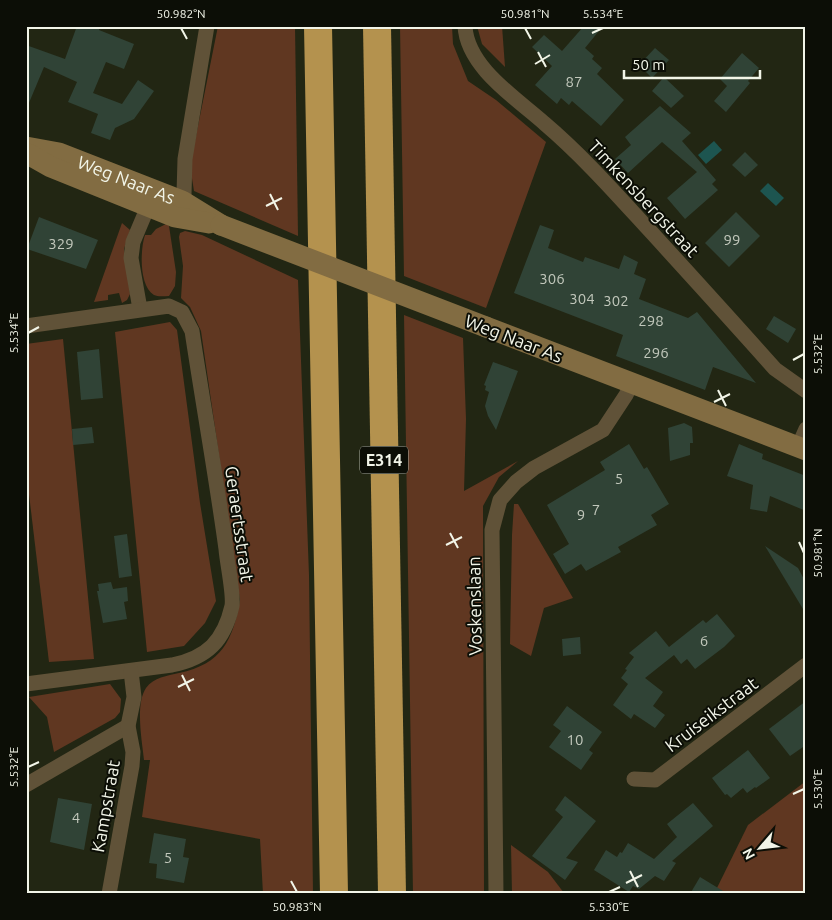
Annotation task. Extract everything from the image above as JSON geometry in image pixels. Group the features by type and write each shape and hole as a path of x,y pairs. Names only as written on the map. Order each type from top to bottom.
{"highway":[{"path":"318,26 334,894"},
{"name":"E314","path":"377,26 392,894"}],"main road":[{"name":"Weg Naar As","path":"26,146 59,154 151,198 175,217 222,225"},
{"name":"Weg Naar As","path":"26,152 51,166 151,198 182,201 222,225 632,383 803,442"}],"street":[{"path":"182,201 185,160 207,26"},
{"name":"Timkensbergstraat","path":"465,26 465,34 472,54 485,71 554,132 603,179 775,369 806,391"},
{"path":"140,309 131,258 133,242 151,198"},
{"name":"Geraertsstraat","path":"26,326 168,306 182,312 192,331 223,526 233,603 226,626 218,642 195,660 131,671 26,684"},
{"name":"Voskenslaan","path":"496,894 492,530 500,500 516,482 534,468 603,430 632,383"},
{"name":"Kruiseikstraat","path":"634,778 655,780 806,664"},
{"path":"26,785 128,726 134,697 131,671"},
{"name":"Kampstraat","path":"108,894 132,766 133,752 128,726"}],"shaded area":[{"path":"218,26 295,26 298,236 194,191 190,166"},
{"path":"400,26 452,26 453,44 468,81 496,100 546,142 486,308 404,276"},
{"path":"477,26 502,26 505,67 482,44"},
{"path":"122,223 130,230 124,249 130,294 127,300 122,303 119,293 108,295 108,300 94,302"},
{"path":"166,224 169,226 176,272 175,286 169,296 157,296 149,290 143,276 142,249 145,235 151,235 156,229"},
{"path":"185,231 202,235 298,280 309,575 313,894 263,894 260,839 142,817 150,760 144,760 140,723 141,703 146,688 157,679 194,669 215,656 223,648 234,627 240,600 201,331 190,307 181,298 183,266 179,237 180,233"},
{"path":"404,315 463,338 466,419 464,491 518,461 499,477 483,506 484,894 413,894"},
{"path":"170,322 177,330 200,503 216,601 205,623 184,646 147,652 115,332"},
{"path":"63,339 94,659 49,662 26,469 26,344"},
{"path":"514,504 518,504 573,598 544,608 531,656 510,644"},
{"path":"110,684 121,699 120,712 115,718 54,752 47,717 29,697"},
{"path":"806,781 806,894 714,894 748,825"},
{"path":"511,845 548,872 564,893 512,894"}],"water":[{"path":"714,141 722,150 706,164 698,155"},
{"path":"768,183 784,198 776,206 760,191"}],"building":[{"path":"77,26 100,26 99,30 134,44 124,69 106,62 93,93 122,104 138,80 154,91 134,119 115,128 110,140 91,133 98,114 68,102 77,82 44,67 26,110 26,45 65,59"},
{"path":"584,26 603,26 585,48 594,56 592,59 602,68 597,74 624,100 601,126 572,101 569,105 561,98 557,104 535,85 552,66 532,47 544,35 562,51"},
{"path":"655,48 669,60 652,78 639,65"},
{"path":"742,53 759,68 748,81 750,83 726,112 714,101 727,86 720,79"},
{"path":"664,77 684,96 671,108 652,91"},
{"path":"660,106 691,133 682,141 716,180 712,184 718,190 685,219 667,198 697,172 662,142 628,173 615,159 631,145 625,137"},
{"path":"745,152 758,165 745,177 732,165"},
{"path":"736,212 760,236 729,267 705,243"},
{"path":"39,217 98,240 86,269 27,249"},
{"path":"540,225 554,230 548,248 583,262 585,257 619,269 624,255 638,262 634,274 646,279 639,299 688,318 697,312 756,383 713,367 705,390 616,356 623,335 514,293"},
{"path":"774,316 796,329 788,343 766,329"},
{"path":"99,349 103,398 81,400 77,352"},
{"path":"493,362 518,371 496,430 485,406 489,392 485,390 486,386 484,385"},
{"path":"684,423 692,427 693,443 690,443 690,455 670,461 668,428"},
{"path":"92,427 94,443 73,445 72,429"},
{"path":"629,444 644,469 647,467 669,504 651,515 657,525 618,547 621,552 586,571 581,564 565,574 553,554 569,544 547,505 605,470 600,462"},
{"path":"739,444 763,454 762,459 806,476 806,511 770,496 767,512 750,509 753,485 727,476"},
{"path":"127,534 132,576 119,578 114,536"},
{"path":"765,546 798,568 806,583 806,614"},
{"path":"111,582 113,589 127,587 128,601 124,602 127,619 103,623 97,591 99,591 98,584"},
{"path":"717,614 735,636 724,647 695,669 687,659 681,664 674,655 645,678 663,692 653,706 665,715 655,728 634,714 631,719 613,705 628,684 621,678 634,657 629,653 656,631 669,647 703,620 706,623"},
{"path":"580,637 581,654 563,656 562,639"},
{"path":"806,701 806,745 790,756 769,729"},
{"path":"567,706 602,732 589,750 593,753 581,770 549,747 561,731 553,725"},
{"path":"748,750 770,778 747,793 743,788 731,798 727,794 725,795 712,778"},
{"path":"565,796 596,821 566,858 578,862 565,880 532,856 563,817 555,810"},
{"path":"58,798 92,804 84,850 50,842"},
{"path":"693,803 713,826 672,861 676,863 664,881 655,876 639,889 633,886 629,892 594,870 606,850 617,857 628,843 654,859 677,837 667,824"},
{"path":"154,833 186,839 183,857 189,858 184,883 156,878 157,864 149,863"},
{"path":"700,877 728,894 690,894"}]}
